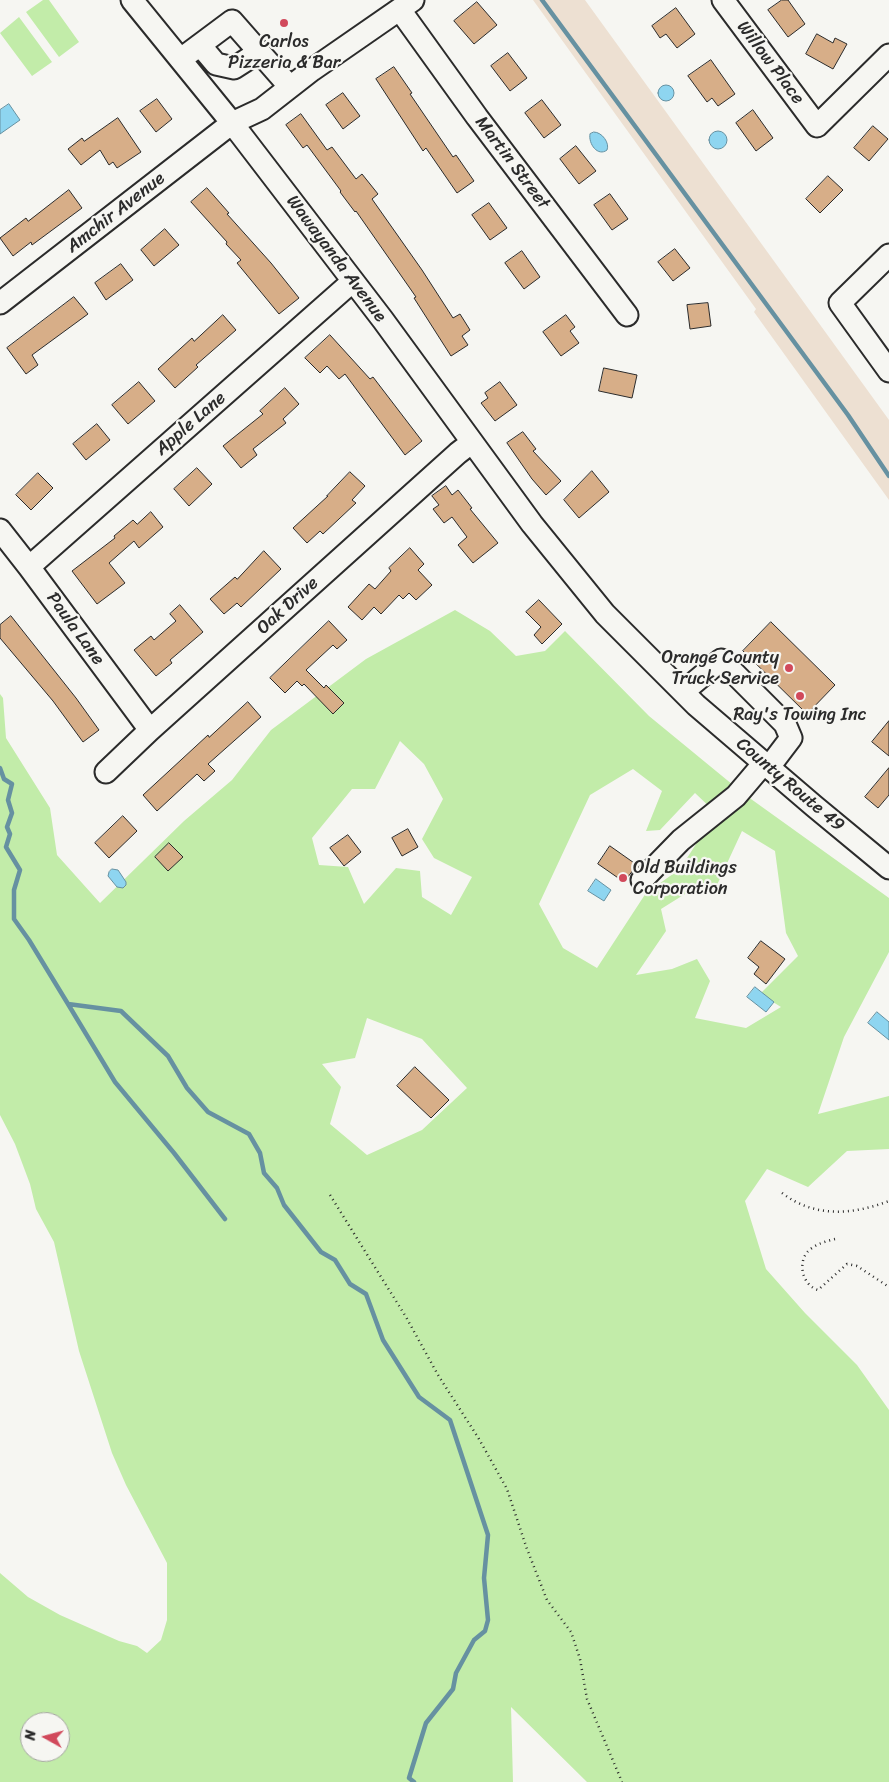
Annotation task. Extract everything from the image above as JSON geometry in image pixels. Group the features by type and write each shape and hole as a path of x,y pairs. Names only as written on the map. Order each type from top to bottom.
{"street":[{"name":"Wawayanda Avenue","path":"132,0 232,124 353,281 532,524"},
{"name":"Willow Place","path":"723,0 817,126 889,55"},
{"name":"Amchir Avenue","path":"0,303 232,124 262,109 290,87 407,5"},
{"name":"Martin Street","path":"407,5 477,117 627,315"},
{"path":"181,60 232,21 290,87"},
{"path":"200,45 216,64 234,68 259,52"},
{"path":"889,255 840,303 889,370"},
{"name":"Apple Lane","path":"29,567 353,281"},
{"name":"Oak Drive","path":"106,772 458,452 472,443"},
{"name":"County Route 49","path":"532,524 605,614 683,692 889,868"},
{"name":"Paula Lane","path":"0,530 150,730"},
{"path":"642,880 681,840 736,796 791,738 785,724 721,660 683,692"}],"path":[{"path":"782,1193 793,1201 809,1208 832,1211 858,1211 889,1201"},
{"path":"330,1196 406,1317 438,1375 508,1489 527,1549 547,1600 571,1632 580,1659 587,1699 622,1782"},
{"path":"835,1239 813,1247 803,1259 802,1270 806,1282 812,1288 818,1290 847,1264 858,1266 889,1287"}],"shaded area":[{"path":"533,0 585,0 889,420 889,500 754,312 756,309"}],"green space":[{"path":"43,0 49,0 79,42 59,57 26,12"},
{"path":"19,17 52,62 32,76 0,33"},
{"path":"455,610 490,631 516,656 545,651 565,631 649,716 744,794 889,898 889,952 844,1037 818,1114 889,1096 889,1149 847,1151 808,1187 767,1169 745,1201 766,1269 805,1313 857,1365 889,1410 889,1782 587,1782 511,1707 513,1782 0,1782 0,1573 28,1597 60,1615 119,1641 137,1646 147,1653 161,1640 167,1620 167,1563 126,1485 112,1453 79,1351 54,1242 36,1209 30,1184 15,1144 0,1115 0,694 3,698 6,738 50,808 57,855 100,903 184,821 232,780 271,730 366,659","holes":["400,741 424,764 443,799 422,839 434,858 472,877 451,915 422,897 420,871 396,868 364,904 348,867 319,865 312,838 352,789 375,789","633,769 662,791 646,831 660,830 695,793 716,813 680,869 646,893 597,968 563,948 539,904 590,795","742,831 775,851 786,933 798,956 760,994 781,1007 746,1028 695,1018 710,981 697,959 672,969 636,975 666,931 661,909 693,889 717,885","367,1018 422,1039 467,1088 422,1130 367,1155 330,1124 341,1087 322,1064 355,1058"]}],"water":[{"path":"663,85 669,85 674,90 672,99 663,101 658,96 658,90"},
{"path":"9,104 20,120 0,134 0,110"},
{"path":"718,131 724,134 727,140 724,146 718,149 712,146 709,140 712,134"},
{"path":"594,132 605,138 608,147 604,152 597,151 592,145 590,134"},
{"path":"112,869 118,870 126,882 123,888 117,887 108,876"},
{"path":"596,879 611,890 604,901 588,891"},
{"path":"755,987 774,1002 766,1012 747,997"},
{"path":"877,1012 889,1022 889,1040 868,1023"}],"building":[{"path":"782,0 788,0 805,24 788,37 768,10"},
{"path":"477,2 497,25 474,44 454,21"},
{"path":"676,8 695,34 677,48 666,34 660,38 652,26"},
{"path":"817,34 833,43 835,38 847,44 833,69 806,54"},
{"path":"508,53 527,78 510,91 491,66"},
{"path":"711,60 735,94 718,106 712,98 707,102 688,76"},
{"path":"394,67 453,157 456,155 474,181 457,193 426,148 423,151 376,79"},
{"path":"343,93 360,116 343,129 326,105"},
{"path":"157,99 172,119 156,132 140,111"},
{"path":"542,100 561,125 544,138 525,113"},
{"path":"753,110 773,138 756,151 736,123"},
{"path":"301,114 327,150 332,147 356,179 362,174 378,194 372,199 453,318 460,314 470,330 462,336 468,345 451,356 414,298 416,297 356,211 340,192 307,145 303,148 286,125"},
{"path":"118,118 141,152 117,168 113,162 109,165 100,150 81,165 68,149 82,138 84,141"},
{"path":"873,126 888,139 869,161 854,148"},
{"path":"576,146 596,171 579,184 560,159"},
{"path":"828,176 843,190 820,213 806,199"},
{"path":"207,188 299,298 279,314 237,263 241,260 226,244 227,242 191,202"},
{"path":"69,190 82,208 32,245 31,242 13,256 0,238 26,218 28,221"},
{"path":"610,194 628,219 612,230 594,205"},
{"path":"489,203 507,228 490,240 472,215"},
{"path":"165,229 179,245 154,266 141,250"},
{"path":"675,249 690,268 673,281 658,262"},
{"path":"522,251 540,277 524,289 505,263"},
{"path":"121,264 133,280 106,300 95,283"},
{"path":"74,297 88,314 32,355 38,365 26,374 7,348"},
{"path":"708,303 711,326 690,329 687,305"},
{"path":"223,315 236,330 196,365 198,367 175,388 158,369 192,338 194,341"},
{"path":"566,315 575,327 570,331 579,343 561,356 543,332"},
{"path":"330,335 370,379 373,377 422,441 405,455 345,374 339,379 327,366 320,373 305,358"},
{"path":"604,368 637,375 632,398 599,391"},
{"path":"139,382 155,401 128,424 112,405"},
{"path":"500,382 517,405 495,421 481,403 488,398 485,393"},
{"path":"285,388 299,404 283,419 286,423 253,449 257,455 241,468 223,446 263,414 260,411"},
{"path":"97,424 110,440 86,460 73,444"},
{"path":"523,432 536,449 533,451 561,481 546,495 532,479 507,443"},
{"path":"197,468 212,484 189,506 174,489"},
{"path":"592,471 609,492 579,518 564,500"},
{"path":"350,472 365,486 352,500 356,503 323,534 320,531 307,543 293,528 328,496"},
{"path":"38,473 53,488 31,510 16,495"},
{"path":"446,486 452,495 458,490 472,508 470,509 498,543 473,563 458,545 467,537 452,517 444,523 433,509 439,505 432,496"},
{"path":"151,512 163,527 139,548 134,541 109,563 125,583 97,604 72,571 115,538 114,536 133,520 137,524"},
{"path":"410,548 424,564 418,570 432,585 416,600 409,593 403,599 399,595 381,614 374,607 362,620 348,607 369,584 375,589 391,571 389,568"},
{"path":"264,551 281,569 241,607 237,603 224,614 210,599 235,577 237,579"},
{"path":"539,600 562,624 542,644 534,635 541,627 526,612"},
{"path":"180,605 203,632 170,660 172,663 156,676 134,650 151,636 154,640 176,621 170,614"},
{"path":"11,616 99,730 83,742 53,701 0,638 0,625"},
{"path":"329,621 347,640 337,649 333,645 306,670 324,688 326,685 344,703 333,714 304,684 302,686 297,681 285,693 270,678"},
{"name":"Orange County Truck Service","path":"771,622 835,685 807,714 743,651"},
{"path":"248,702 261,717 208,764 215,771 204,781 197,774 157,811 143,795 208,735 209,737"},
{"path":"889,721 889,756 872,742"},
{"path":"889,768 889,795 878,808 865,797"},
{"path":"123,816 137,831 109,858 95,843"},
{"path":"408,829 418,847 402,856 392,838"},
{"path":"348,835 361,852 344,866 330,848"},
{"path":"169,843 183,857 168,871 155,857"},
{"path":"610,846 637,865 624,882 598,864"},
{"path":"761,941 785,959 766,984 754,974 759,967 748,958"},
{"path":"415,1067 449,1100 431,1118 397,1086"}],"waterway":[{"path":"542,0 848,415 889,476"},
{"path":"0,768 4,779 12,784 8,800 12,813 7,827 10,834 6,847 20,870 14,890 14,919 68,1004 121,1011 168,1056 187,1088 208,1112 249,1134 260,1153 264,1173 277,1188 284,1205 321,1252 335,1260 350,1284 366,1294 383,1340 419,1397 450,1420 488,1535 484,1578 488,1620 485,1631 474,1640 456,1673 453,1689 426,1723 409,1778 414,1782"},
{"path":"68,1004 115,1082 174,1153 225,1219"}],"place":[{"name":"Carlos Pizzeria & Bar","path":"284,23"},
{"name":"Orange County Truck Service","path":"789,668"},
{"name":"Ray's Towing Inc","path":"800,696"},
{"name":"Old Buildings Corporation","path":"623,878"}]}
